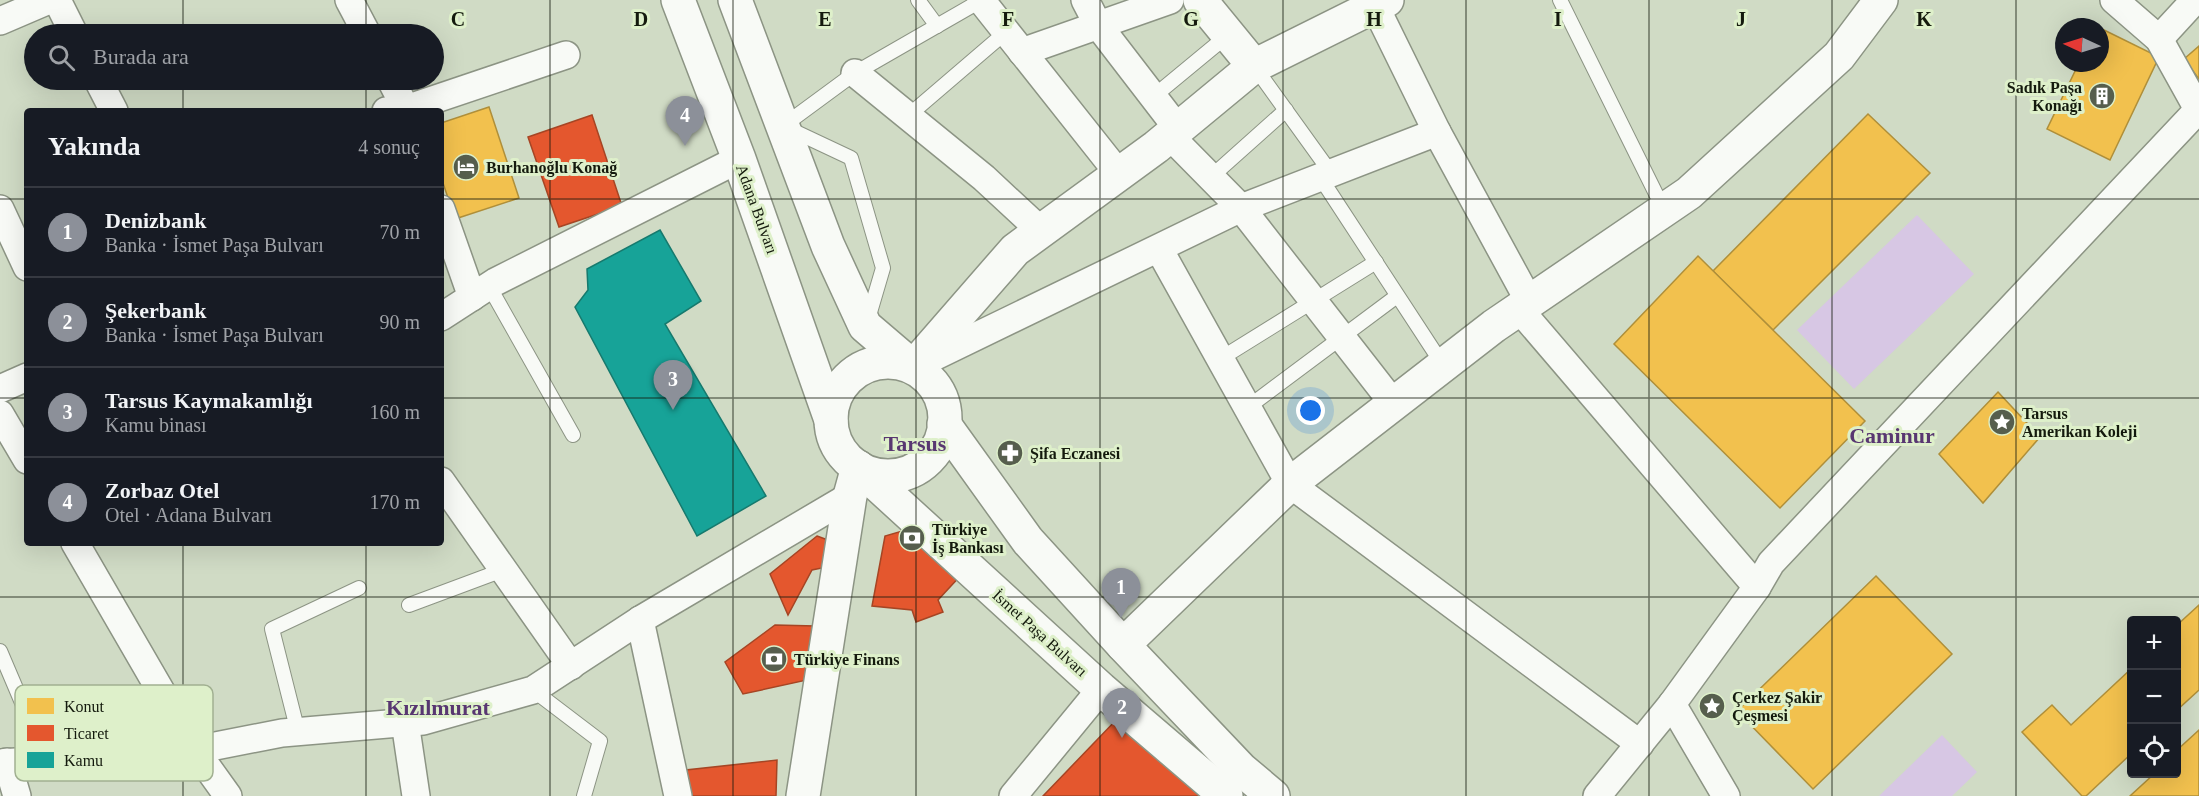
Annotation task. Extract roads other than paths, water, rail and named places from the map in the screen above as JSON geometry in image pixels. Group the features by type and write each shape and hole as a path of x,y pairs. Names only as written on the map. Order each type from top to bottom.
{"main road":[{"name":"Adana Bulvarı","path":"678,0 739,159 831,420"},
{"path":"735,0 828,246 865,326 928,378 940,394 945,412 938,447 926,461 911,471 893,476 874,474 854,482"},
{"path":"1200,0 1254,66"},
{"path":"1123,645 1290,484 1524,305 1689,192 1839,56 1881,0"},
{"path":"913,367 1015,250 1174,132 1254,66 1381,3"},
{"path":"803,796 854,482 835,439 831,420 834,401 843,384 857,371 875,363 894,362 913,367"},
{"path":"944,424 1028,541 1240,769 1273,796"},
{"name":"İsmet Paşa Bulvarı","path":"854,482 1226,796"}],"street":[{"path":"0,21 49,0"},
{"path":"57,0 69,24"},
{"path":"349,0 362,24"},
{"path":"981,0 1119,174"},
{"path":"1085,0 1098,25 1153,97 1174,132 1211,177 1241,208 1394,404"},
{"path":"1014,42 1098,25 1170,0"},
{"path":"1597,796 1672,704 1757,587 1771,563 2199,111 2159,39 2114,0"},
{"path":"2159,39 2194,0"},
{"path":"1381,3 1437,132 1524,305 1757,587"},
{"path":"406,108 566,55"},
{"path":"855,73 984,178 1041,231"},
{"path":"103,90 112,108"},
{"path":"394,90 399,108"},
{"path":"913,367 1241,208 1437,132"},
{"path":"444,315 480,292 739,159"},
{"path":"0,209 21,238"},
{"path":"444,215 480,292"},
{"path":"1159,249 1290,484 1640,744"},
{"path":"0,389 24,378"},
{"path":"0,414 24,455"},
{"path":"213,747 298,732 423,721 533,690 854,482"},
{"path":"444,485 571,666"},
{"path":"77,546 157,685"},
{"path":"640,620 678,796"},
{"path":"1012,796 1101,689"},
{"path":"1672,704 1725,796"},
{"path":"405,722 416,796"},
{"path":"4,762 17,796"},
{"path":"213,775 228,796"}],"lane":[{"path":"918,0 937,26"},
{"path":"865,326 883,268 850,158 783,126 855,73 981,0"},
{"path":"1560,0 1664,210"},
{"path":"1153,97 1228,35"},
{"path":"908,116 1014,42"},
{"path":"1254,66 1286,110 1376,262 1443,365"},
{"path":"1211,177 1286,110"},
{"path":"1220,359 1376,262"},
{"path":"480,292 573,435"},
{"path":"1247,408 1398,296"},
{"path":"409,605 503,570"},
{"path":"298,732 272,629 359,588"},
{"path":"0,651 15,686"},
{"path":"533,690 600,741 584,796"}],"place":[{"name":"Sadık Paşa Konağı","path":"2102,96"},
{"name":"Zorbaz Otel","path":"685,146"},
{"name":"Burhanoğlu Konağ","path":"466,167"},
{"name":"Tarsus Kaymakamlığı","path":"673,410"},
{"name":"Tarsus Amerikan Koleji","path":"2002,422"},
{"name":"Şifa Eczanesi","path":"1010,453"},
{"name":"Türkiye İş Bankası","path":"912,538"},
{"name":"Denizbank","path":"1121,618"},
{"name":"Türkiye Finans","path":"774,659"},
{"name":"Çerkez Şakir Çeşmesi","path":"1712,706"},
{"name":"Şekerbank","path":"1122,738"}],"district":[{"name":"Caminur","path":"1892,435"},
{"name":"Tarsus","path":"915,443"},
{"name":"Kızılmurat","path":"438,707"}]}
